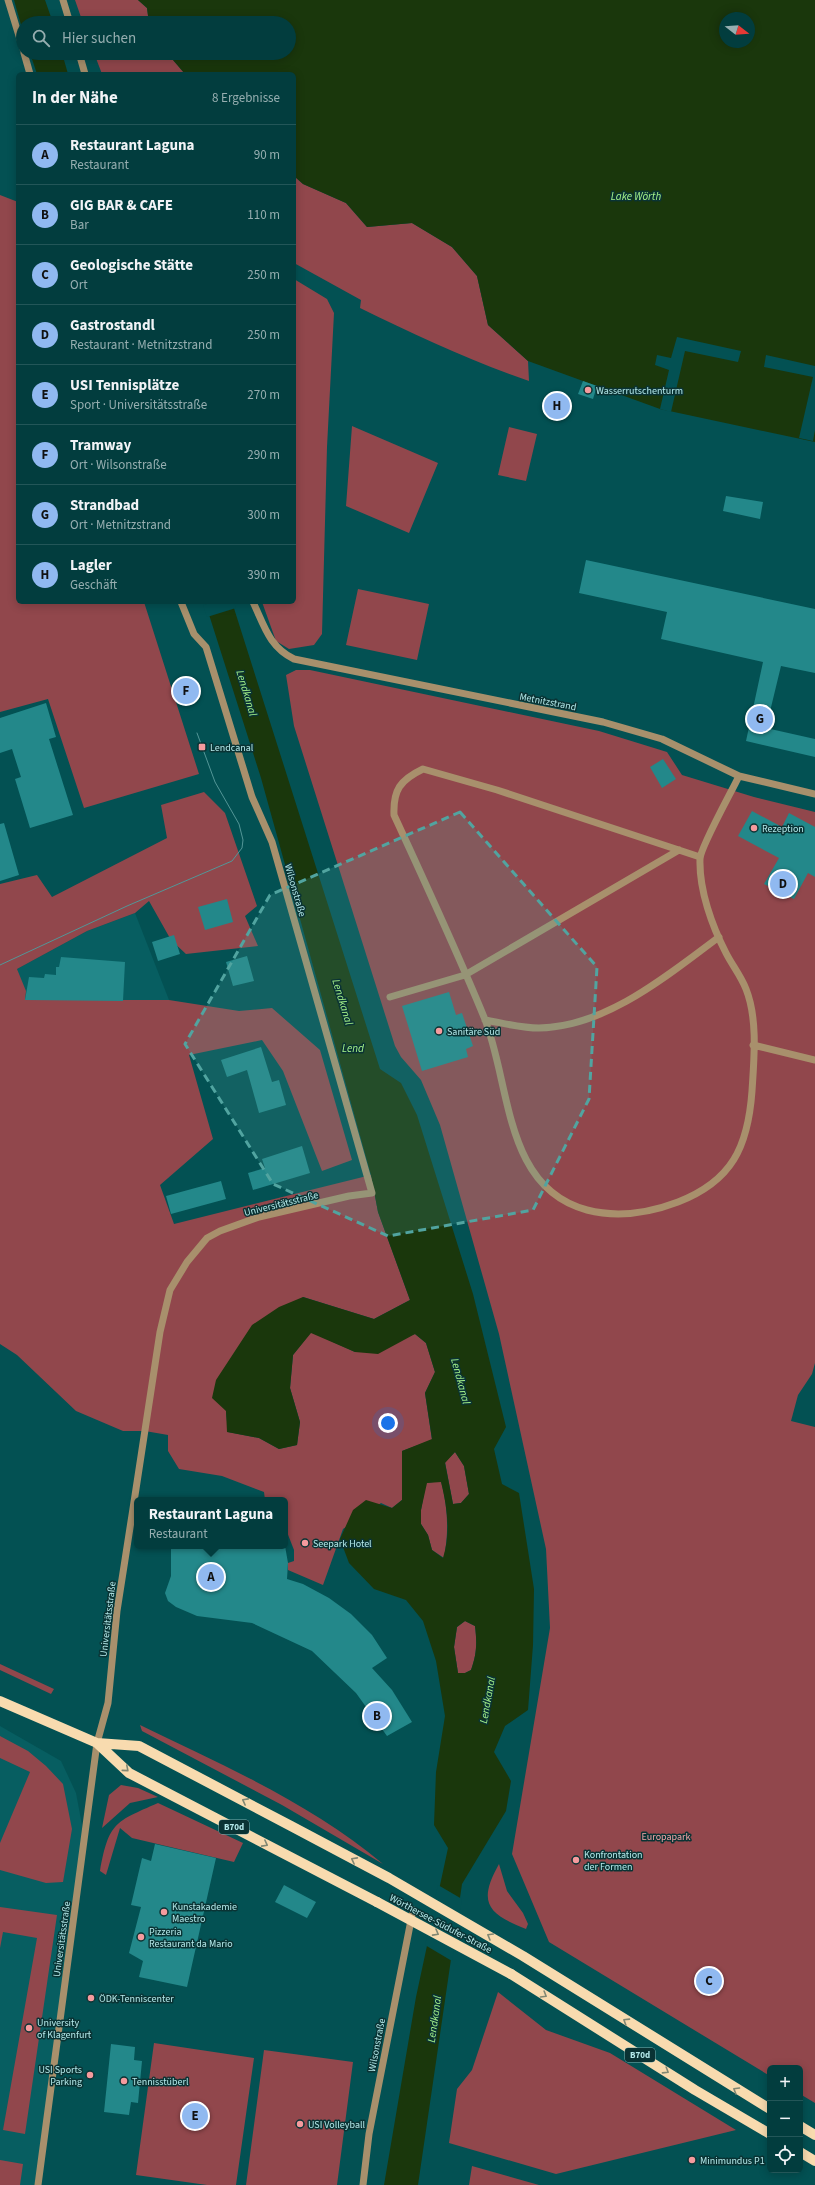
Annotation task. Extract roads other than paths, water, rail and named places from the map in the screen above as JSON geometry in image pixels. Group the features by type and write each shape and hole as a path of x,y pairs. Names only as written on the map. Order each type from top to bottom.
{"main road":[{"name":"Wörthersee-Südufer-Straße","path":"0,1701 98,1743 139,1746 389,1878 523,1956 767,2107"},
{"name":"Wörthersee-Südufer-Straße","path":"98,1743 129,1773 377,1902 511,1974 695,2090 767,2132"},
{"path":"803,2128 815,2135"},
{"path":"803,2154 815,2161"}],"street":[{"path":"8,0 16,26"},
{"path":"63,0 68,16"},
{"path":"26,60 29,72"},
{"path":"81,60 84,72"},
{"name":"Wilsonstraße","path":"182,604 194,634 206,647 252,797 272,842 372,1193"},
{"name":"Metnitzstrand","path":"254,604 274,645 282,653 294,659 610,724 662,739 739,776 815,794"},
{"path":"700,857 454,777 423,769 409,776 398,788 394,800 394,815 485,1020 520,1147 533,1174 552,1192 576,1207 596,1212 624,1214 649,1211 698,1194 719,1178 734,1161 744,1135 752,1093 754,1045 751,1007 745,988 719,937 704,893 700,857 739,776"},
{"path":"390,997 465,975 679,850"},
{"path":"485,1020 522,1027 541,1028 571,1023 588,1018 628,1001 719,937"},
{"path":"754,1045 815,1060"},
{"name":"Universitätsstraße","path":"137,1497 160,1332 170,1290 187,1262 207,1238 220,1231 259,1217 349,1196 372,1193"},
{"name":"Universitätsstraße","path":"38,2185 98,1743 108,1703 117,1611 134,1516"},
{"name":"Wilsonstraße","path":"363,2185 369,2134 413,1910"}],"water":[{"path":"14,0 45,0 51,16 18,16"},
{"name":"Lake Wörth","path":"138,0 815,0 815,442 660,409 528,361 488,325 477,276 452,247 412,223 367,227 346,203 303,184 296,178 296,72 183,72 173,60 296,60 296,16 148,16 147,8"},
{"path":"32,60 64,60 67,72 36,72"},
{"path":"206,604 233,604 380,1069 401,1083 417,1115 473,1294 506,1427 494,1449 502,1484 519,1493 534,1589 533,1645 528,1710 505,1726 494,1752 511,1781 506,1811 462,1884 418,2185 384,2185 416,1997 448,1848 434,1825 436,1772 445,1716 436,1661 423,1621 406,1600 374,1589 349,1563 340,1539 353,1510 366,1500 392,1508 402,1500 402,1451 432,1439 425,1393 435,1372 426,1343 415,1334 378,1354 355,1352 311,1333 293,1355 290,1388 300,1422 297,1445 279,1449 259,1438 227,1432 226,1411 212,1398 216,1380 252,1325 279,1307 303,1297 374,1319 410,1300 378,1212 371,1175 261,778","holes":["455,1452 464,1466 469,1494 461,1503 453,1504 445,1463","441,1482 447,1520 447,1539 443,1558 432,1550 428,1535 421,1524 421,1510 427,1483","465,1621 475,1626 475,1653 471,1670 465,1673 458,1673 454,1647 457,1627"]}],"tram line":[{"path":"0,965 127,906 232,861 242,848 243,840 239,824 215,782 197,733"}],"place":[{"name":"Wasserrutschenturm","path":"588,390"},
{"name":"Lagler","path":"557,406"},
{"name":"Tramway","path":"186,691"},
{"name":"Strandbad","path":"760,719"},
{"name":"Lendcanal","path":"202,747"},
{"name":"Rezeption","path":"754,828"},
{"name":"Gastrostandl","path":"783,884"},
{"name":"Sanitäre Süd","path":"439,1031"},
{"name":"Seepark Hotel","path":"305,1543"},
{"name":"Restaurant Laguna","path":"211,1577"},
{"name":"GIG BAR & CAFE","path":"377,1716"},
{"name":"Konfrontation der Formen","path":"576,1860"},
{"name":"Kunstakademie Maestro","path":"164,1912"},
{"name":"Pizzeria Restaurant da Mario","path":"141,1937"},
{"name":"Geologische Stätte","path":"709,1981"},
{"name":"ÖDK-Tenniscenter","path":"91,1998"},
{"name":"University of Klagenfurt","path":"29,2028"},
{"name":"USI Sports Parking","path":"90,2075"},
{"name":"Tennisstüberl","path":"124,2081"},
{"name":"USI Tennisplätze","path":"195,2116"},
{"name":"USI Volleyball","path":"300,2124"},
{"name":"Minimundus P1","path":"692,2160"}],"water label":[{"name":"Lendkanal","path":"247,693"},
{"name":"Lendkanal","path":"343,1002"},
{"name":"Lend","path":"353,1048"},
{"name":"Lendkanal","path":"461,1381"},
{"name":"Lendkanal","path":"487,1700"},
{"name":"Lendkanal","path":"434,2019"}],"park label":[{"name":"Europapark","path":"666,1836"}]}
